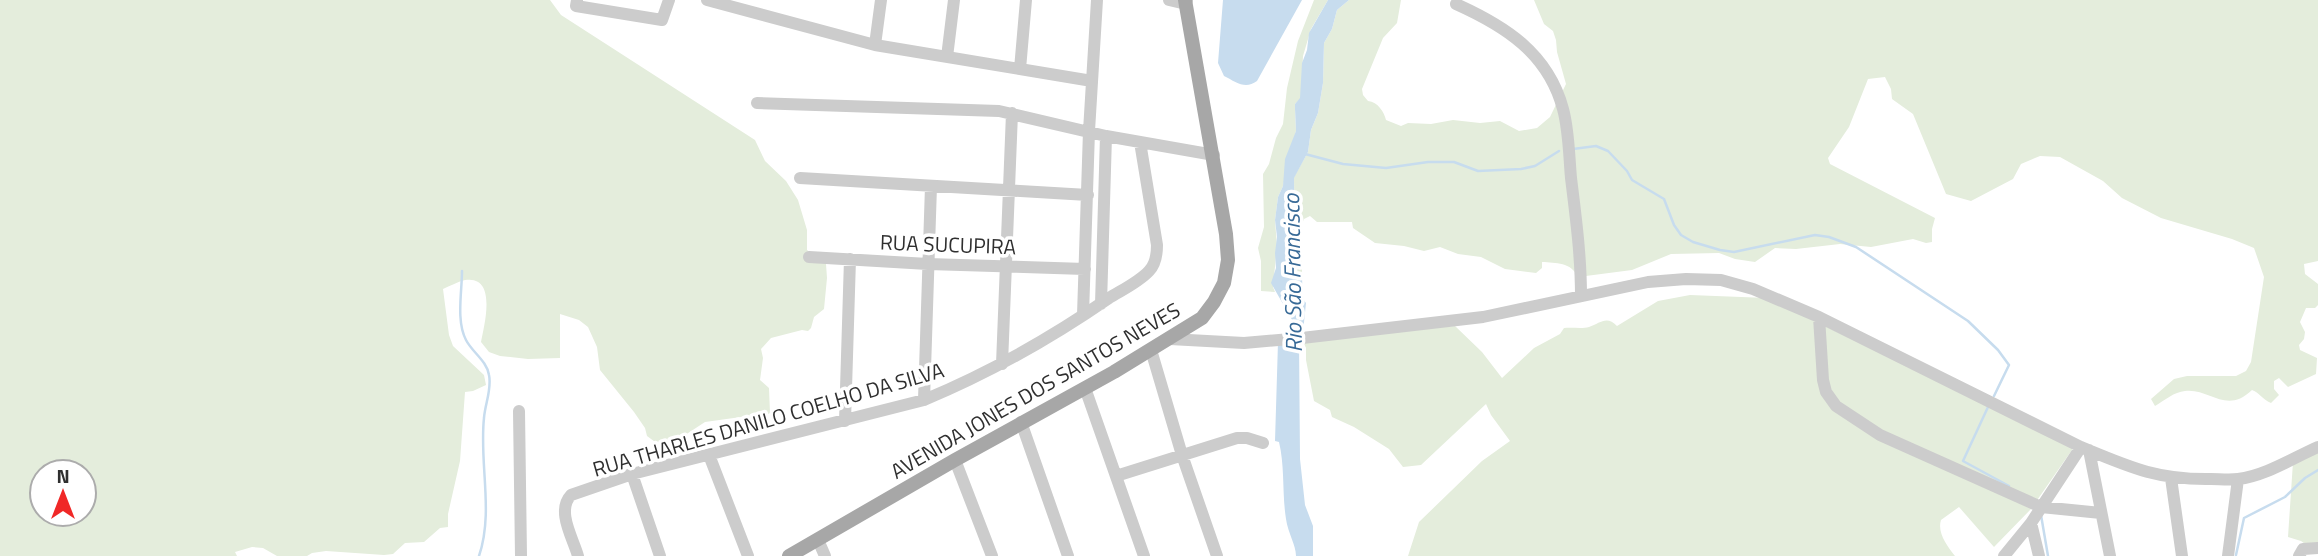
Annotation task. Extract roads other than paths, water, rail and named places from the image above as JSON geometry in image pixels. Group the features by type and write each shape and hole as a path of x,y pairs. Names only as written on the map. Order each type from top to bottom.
{"main road":[{"name":"AVENIDA JONES DOS SANTOS NEVES","path":"789,556 1152,350 1202,318 1214,302 1224,282 1228,260 1186,1"}],"street":[{"path":"577,0 576,6 662,20 670,0"},
{"path":"875,45 881,0"},
{"path":"947,57 954,0"},
{"path":"1020,69 1026,0"},
{"path":"1083,315 1089,131 1097,0"},
{"path":"1169,0 1186,1"},
{"path":"711,1 875,45 1092,81"},
{"path":"1456,4 1498,23 1513,35 1548,74 1563,108 1580,260 1581,296"},
{"path":"757,103 987,110 1012,113 1106,136 1213,155"},
{"path":"1002,364 1012,113"},
{"path":"1101,304 1106,136"},
{"name":"RUA THARLES DANILO COELHO DA SILVA","path":"579,556 564,512 565,503 571,495 632,474 924,400 1002,364 1101,304 1149,271 1156,256 1157,245 1140,142"},
{"path":"800,178 1088,195"},
{"path":"924,400 931,186"},
{"name":"RUA SUCUPIRA","path":"809,257 1085,269"},
{"path":"845,421 850,260"},
{"path":"1170,339 1244,343 1301,338 1483,317 1648,282 1721,280 1753,289 1819,317 2118,464 2147,474 2171,478 2238,479 2263,472 2318,447"},
{"path":"1819,317 1823,380 1826,392 1836,405 1880,435 2041,507 2101,513"},
{"path":"1152,350 1182,455 1217,556"},
{"path":"1085,388 1143,556"},
{"path":"519,411 521,556"},
{"path":"1021,422 1068,556"},
{"path":"1116,476 1237,438 1263,443"},
{"path":"2004,556 2085,448"},
{"path":"2085,448 2110,556"},
{"path":"709,455 748,556"},
{"path":"955,460 992,556"},
{"path":"632,474 660,556"},
{"path":"2171,478 2182,556"},
{"path":"2228,556 2238,479"},
{"path":"2031,523 2039,556"},
{"path":"818,540 824,556"},
{"path":"2299,555 2303,549 2318,548"}],"water":[{"path":"1223,0 1302,0 1253,84 1240,84 1224,76 1218,63"},
{"name":"Rio São Francisco","path":"1328,0 1349,0 1337,10 1332,29 1324,43 1323,83 1318,113 1311,130 1308,152 1294,178 1295,259 1298,274 1302,278 1303,299 1306,303 1303,332 1299,332 1271,283 1276,268 1275,220 1278,197 1283,186 1285,159 1296,131 1295,104 1300,98 1302,63 1309,33"},
{"path":"1299,339 1300,459 1305,505 1313,526 1313,556 1296,556 1286,519 1281,451 1279,442 1275,441 1278,342"}],"waterway":[{"path":"1573,149 1596,146 1608,151 1632,180 1664,199 1674,225 1681,235 1693,242 1734,252 1815,235 1856,247 1968,321 1998,350 2009,365 1994,396"},
{"path":"1305,154 1343,164 1386,168 1428,162 1454,162 1478,171 1535,166 1559,151"},
{"path":"462,271 460,315 463,332 488,370 490,380 483,435 485,522 479,556"},
{"path":"1988,407 1963,461 2009,486"},
{"path":"2236,555 2244,518 2285,497 2318,470"},
{"path":"2041,515 2048,556"}]}
